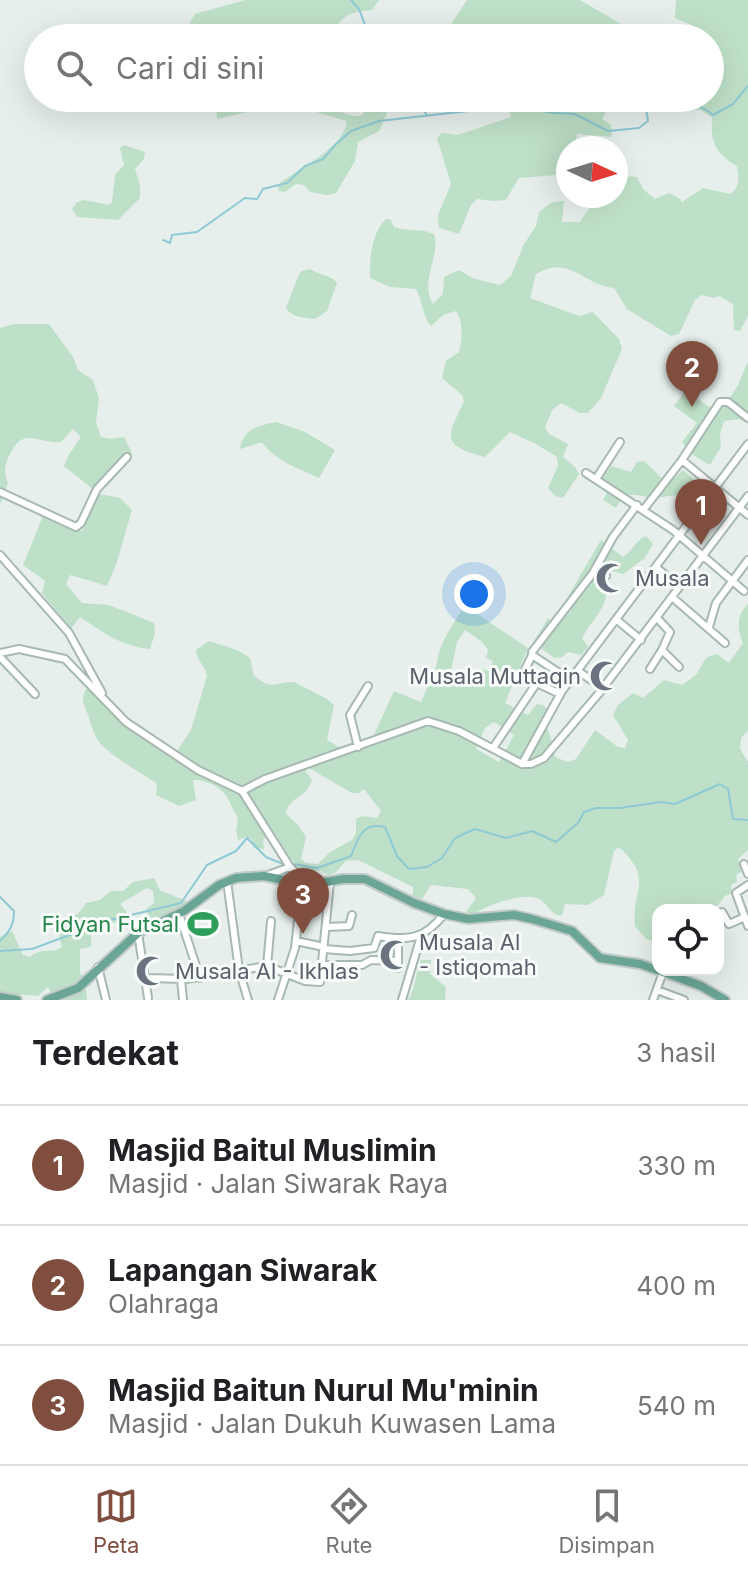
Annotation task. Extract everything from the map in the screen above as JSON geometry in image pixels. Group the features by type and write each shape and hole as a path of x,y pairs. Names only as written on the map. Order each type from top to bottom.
{"main road":[{"path":"47,1000 78,988 138,933 179,914 227,881 264,876 306,885 365,879 444,914 468,919 514,915 572,931 600,958 652,968"},
{"path":"673,976 725,1000"},
{"path":"0,997 17,1000"}],"street":[{"path":"560,694 522,676 534,648 596,568 613,537 682,460 720,402 728,402 748,418"},
{"path":"596,479 620,442"},
{"path":"522,764 560,694 748,444"},
{"path":"0,492 76,527 81,523 97,489 127,457"},
{"path":"682,460 748,515"},
{"path":"586,473 680,535 744,591"},
{"path":"242,791 265,779 428,721 459,731 522,764 544,758 574,726 641,640 748,496"},
{"path":"0,555 69,633 82,652 107,704"},
{"path":"709,627 714,606 748,560"},
{"path":"656,567 679,587"},
{"path":"596,568 606,576"},
{"path":"672,597 725,643"},
{"path":"650,669 670,632 657,618"},
{"path":"617,620 641,640"},
{"path":"35,694 0,655 19,649 65,659 126,722 198,770 242,791 290,867 306,885 289,974 278,1000"},
{"path":"662,650 679,667"},
{"path":"532,655 570,680"},
{"path":"578,671 603,688"},
{"path":"493,748 536,684"},
{"path":"358,747 350,715 368,686"},
{"path":"744,864 748,874"},
{"path":"264,876 290,867"},
{"path":"227,881 239,970 248,1000"},
{"path":"146,978 200,978 267,966 305,981 319,983 330,882"},
{"path":"748,885 736,893 748,926"},
{"path":"179,914 200,978"},
{"path":"296,941 350,951 374,948 378,936 421,936 432,929 444,914"},
{"path":"326,927 349,926 352,915"},
{"path":"724,915 729,924 745,917"},
{"path":"267,966 271,921"},
{"path":"138,933 148,998"},
{"path":"402,1000 421,936"},
{"path":"322,965 363,965 371,960 398,964 398,938"},
{"path":"98,967 106,1000"},
{"path":"653,1000 662,976"},
{"path":"181,979 183,1000"},
{"path":"657,990 684,1000"}],"green space":[{"path":"245,0 379,0 372,10 346,16 339,24 189,24 195,14"},
{"path":"467,0 580,0 621,24 451,24"},
{"path":"676,0 748,0 748,316 740,331 734,330 733,304 719,296 702,295 695,300 679,334 671,336 627,309 614,288 558,267 536,274 530,298 579,316 593,312 619,339 622,349 601,398 588,413 580,413 561,403 553,409 545,427 549,434 568,444 563,457 579,474 563,498 555,496 548,488 558,466 557,457 536,444 510,432 485,457 454,444 451,432 464,402 462,395 442,378 446,361 459,352 462,331 459,316 456,311 443,315 431,326 416,289 390,287 370,278 372,247 377,231 386,219 390,219 394,227 434,234 435,251 428,287 433,304 443,294 444,277 459,270 472,278 500,285 511,276 524,244 536,226 539,212 552,202 556,202 556,208 563,208 562,222 580,222 590,208 628,208 630,176 637,177 643,189 655,199 669,193 682,202 703,188 731,194 738,181 737,166 724,157 716,146 712,118 704,112 724,112 724,24 689,24 675,18"},
{"path":"216,112 248,112 217,119"},
{"path":"342,112 361,116 364,112 387,112 379,131 358,142 355,161 336,193 310,192 304,185 296,184 285,192 279,191 278,185 329,149 344,131 347,121 319,113"},
{"path":"510,112 606,112 602,119 611,125 612,136 556,136 556,175 519,178 506,200 477,199 471,205 459,234 439,228 438,215 451,184 437,138 442,133 458,135 511,117"},
{"path":"124,145 145,152 144,159 135,169 140,198 118,220 77,217 72,209 77,202 84,200 109,205 112,202 115,175 124,165 120,148"},
{"path":"310,269 337,283 327,311 315,319 295,315 286,308 299,274"},
{"path":"14,324 49,324 73,357 78,370 93,380 99,398 96,423 101,437 124,437 132,453 99,490 99,494 64,466 81,437 73,429 61,442 30,438 19,441 7,462 5,471 8,483 0,505 0,328"},
{"path":"748,361 748,423 739,419 724,421 720,433 721,447 710,465 690,453 682,442 697,423 674,406 686,390 709,407 721,398 729,399"},
{"path":"276,422 305,432 335,450 319,478 280,459 262,442 240,449 248,433"},
{"path":"644,461 668,484 683,470 694,479 688,494 658,497 629,495 616,508 603,500 608,490 598,484 611,466 631,472 637,462"},
{"path":"99,494 120,498 132,510 116,565 107,586 70,575 66,584 82,603 109,605 154,623 155,633 150,649 122,642 80,617 71,629 42,593 45,581 23,565 43,516 82,531"},
{"path":"646,536 653,544 645,558 623,574 608,570 602,580 606,588 604,603 582,638 588,647 581,655 568,652 555,658 533,643 548,618 556,626 571,611 573,604 567,598 601,540 623,557"},
{"path":"476,578 482,580 476,613 528,648 505,703 528,715 537,704 543,705 551,713 547,728 553,745 550,750 557,758 568,762 576,759 595,730 618,747 625,748 628,740 613,715 618,705 633,693 643,698 664,680 682,685 695,676 712,655 717,654 729,663 743,643 739,622 748,604 748,731 741,738 740,749 748,762 748,850 738,859 743,871 736,875 737,882 731,885 732,893 719,904 652,904 652,941 646,939 635,926 639,886 637,869 617,848 604,895 588,905 565,904 560,916 534,897 516,898 472,915 466,912 476,898 468,889 431,885 422,899 413,896 413,887 358,860 346,861 335,873 328,875 321,870 306,874 292,860 272,830 263,840 264,849 254,848 251,839 246,837 238,840 238,817 222,791 213,785 193,780 196,800 179,806 156,795 157,784 116,757 97,739 84,704 88,687 103,690 126,717 177,751 191,730 207,676 196,650 209,641 237,650 250,658 254,676 266,683 294,682 327,699 334,705 327,740 339,747 373,737 394,691 421,702 441,647","holes":["465,630 488,650 486,658 493,661 489,671 482,669 476,684 451,671 457,642","494,722 514,735 499,762 476,749 485,728","307,767 352,793 364,789 381,811 377,818 362,816 356,819 356,833 352,840 330,852 318,864 306,863 301,859 306,837 286,814 290,804 309,787 312,780 306,772"]},
{"path":"154,878 160,890 186,901 186,906 156,921 149,918 146,909 154,903 153,891 147,888 120,904 133,920 129,927 120,922 106,925 91,932 91,947 80,949 80,974 85,977 87,1000 54,1000 48,987 38,996 0,993 0,937 12,931 23,955 30,957 58,949 62,947 58,931 65,918 78,914 86,903 100,900 111,891 123,891 133,882"},
{"path":"421,960 431,960 430,974 446,987 445,1000 408,1000"}],"waterway":[{"path":"351,0 359,9 365,24"},
{"path":"724,109 733,104 748,86"},
{"path":"163,240 170,243 172,235 197,232 245,198 257,199 263,189 287,183 305,166 323,159 351,131 379,121 459,112"},
{"path":"549,112 575,114 608,131 639,128 648,121 647,112"},
{"path":"709,112 713,115 718,112"},
{"path":"293,864 317,868 351,856 362,833 377,826 385,827 397,856 409,869 427,867 442,858 455,838 475,829 506,838 532,831 556,842 578,823 584,812 596,808 661,802 675,804 720,784 728,789 733,819 748,820"},
{"path":"0,951 32,949 110,920 181,903 207,865 236,851 247,838 266,857 283,864"},
{"path":"0,897 14,911 11,928 0,941"}],"place":[{"name":"Lapangan Siwarak","path":"692,407"},
{"name":"Masjid Baitul Muslimin","path":"701,545"},
{"name":"Musala","path":"611,578"},
{"name":"Musala Muttaqin","path":"605,676"},
{"name":"Fidyan Futsal","path":"203,924"},
{"name":"Masjid Baitun Nurul Mu'minin","path":"303,934"},
{"name":"Musala Al - Istiqomah","path":"395,955"},
{"name":"Musala Al - Ikhlas","path":"151,971"}]}
